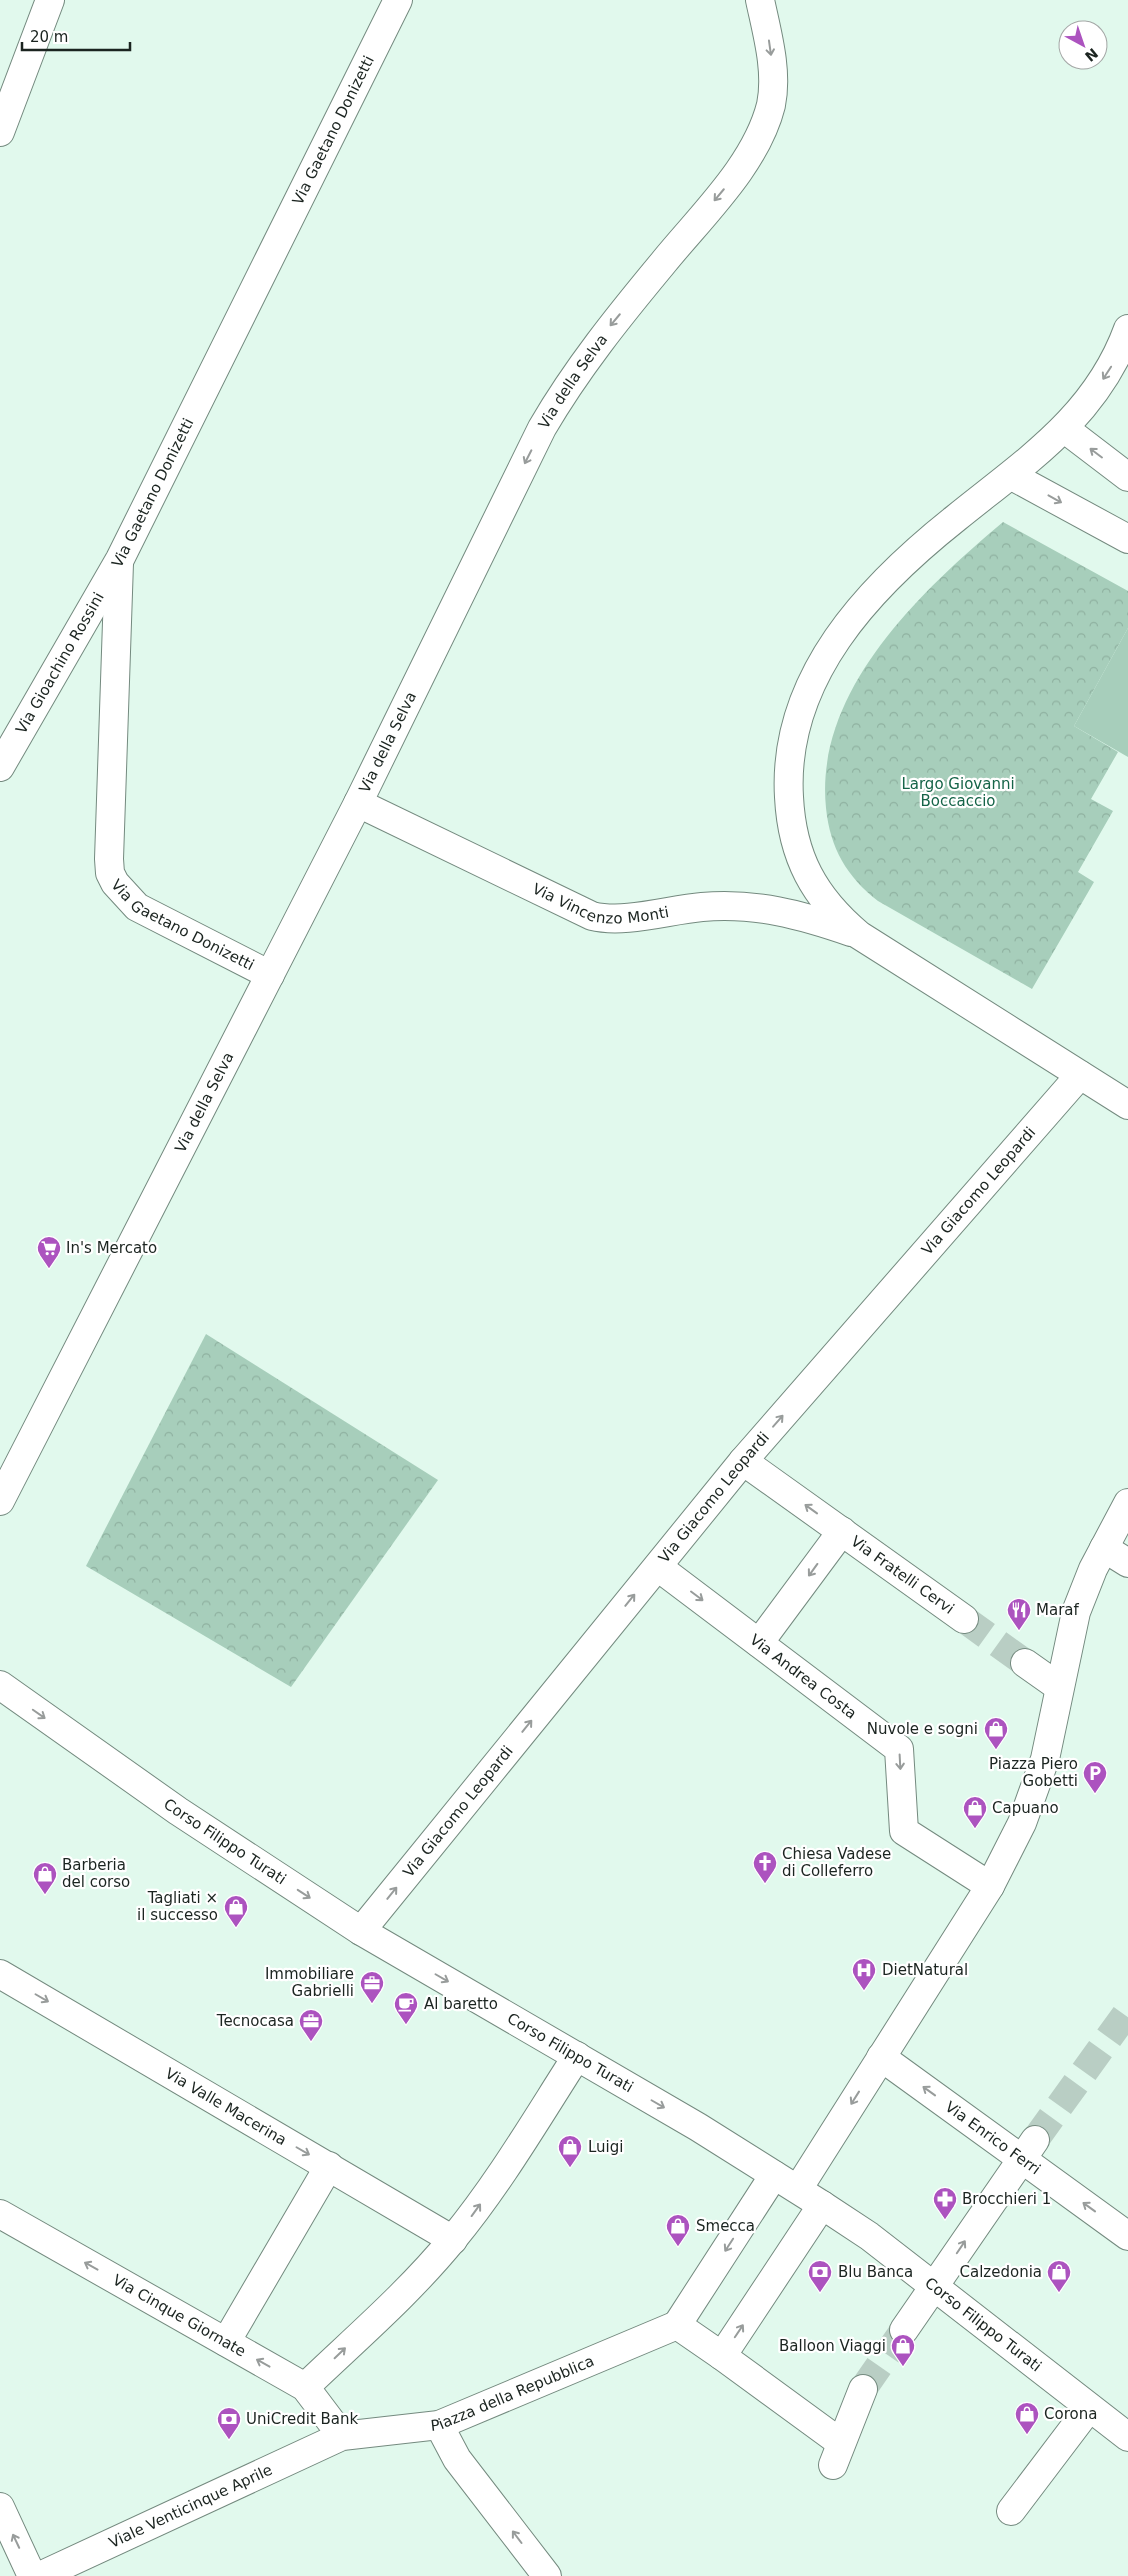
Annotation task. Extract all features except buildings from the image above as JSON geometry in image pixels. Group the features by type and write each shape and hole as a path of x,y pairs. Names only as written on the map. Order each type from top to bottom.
{"street":[{"path":"0,132 50,0"},
{"name":"Via Gaetano Donizetti","path":"270,975 148,915 124,895 110,872 120,559 398,0"},
{"name":"Via della Selva","path":"0,1501 358,803 528,456 561,396 610,327 734,177 762,132 771,103 772,87 771,55 760,0"},
{"path":"1128,329 1111,367 1080,412 1065,429 1012,476 924,544 869,596 831,646 804,697 792,746 788,781 794,839 803,866 818,893 836,915 859,935 1128,1105"},
{"path":"1065,429 1128,477"},
{"path":"1012,476 1128,539"},
{"name":"Via Gioachino Rossini","path":"0,766 120,559"},
{"name":"Via Vincenzo Monti","path":"358,803 592,916 611,918 703,906 747,906 784,911 859,935"},
{"name":"Via Giacomo Leopardi","path":"361,1931 744,1460 1080,1075"},
{"name":"Via Fratelli Cervi","path":"744,1460 964,1619"},
{"path":"798,2189 990,1886 1032,1802 1051,1736 1059,1687 1076,1612 1093,1569 1128,1503"},
{"name":"Via Fratelli Cervi","path":"759,1643 842,1531"},
{"path":"1104,1548 1128,1563"},
{"name":"Via Andrea Costa","path":"658,1566 900,1749 904,1831 990,1886"},
{"path":"1026,1663 1059,1687"},
{"name":"Corso Filippo Turati","path":"0,1685 178,1811 361,1931 577,2056 798,2189 868,2236 1128,2437"},
{"name":"Via Valle Macerina","path":"0,1974 453,2240"},
{"path":"305,2387 413,2283 453,2240 488,2193 577,2056"},
{"name":"Via Enrico Ferri","path":"881,2057 1028,2149 1128,2236"},
{"path":"904,2330 1028,2149"},
{"path":"226,2342 329,2166"},
{"path":"774,2175 676,2325 722,2356 837,2454 863,2389"},
{"path":"722,2356 822,2205"},
{"name":"Via Cinque Giornate","path":"0,2214 305,2387 342,2436"},
{"name":"Piazza della Repubblica","path":"342,2436 439,2425 676,2325"},
{"path":"1011,2512 1089,2408"},
{"path":"439,2425 458,2459 547,2576"},
{"name":"Viale Venticinque Aprile","path":"40,2576 342,2436"},
{"path":"0,2507 32,2576"}],"green space":[{"name":"Largo Giovanni Boccaccio","path":"1003,522 1128,591 1128,628 1074,726 1118,752 1091,799 1113,811 1078,872 1094,882 1032,989 878,901 867,892 849,872 836,849 831,836 826,808 827,765 837,724 855,684 879,647 908,612 939,579"},
{"path":"1128,628 1128,757 1074,726"},
{"path":"206,1334 438,1480 291,1687 86,1566"}],"tunnel":[{"path":"964,1619 1025,1663"},
{"path":"1035,2140 1128,2011"},
{"path":"863,2389 904,2330"}],"place":[{"name":"In's Mercato","path":"49,1269"},
{"name":"Maraf","path":"1019,1631"},
{"name":"Nuvole e sogni","path":"996,1750"},
{"name":"Piazza Piero Gobetti","path":"1095,1794"},
{"name":"Capuano","path":"975,1829"},
{"name":"Chiesa Vadese di Colleferro","path":"765,1884"},
{"name":"Barberia del corso","path":"45,1895"},
{"name":"Tagliati × il successo","path":"236,1928"},
{"name":"DietNatural","path":"864,1991"},
{"name":"Immobiliare Gabrielli","path":"372,2004"},
{"name":"Al baretto","path":"406,2025"},
{"name":"Tecnocasa","path":"311,2042"},
{"name":"Luigi","path":"570,2168"},
{"name":"Brocchieri 1","path":"945,2220"},
{"name":"Smecca","path":"678,2247"},
{"name":"Blu Banca","path":"820,2293"},
{"name":"Calzedonia","path":"1059,2293"},
{"name":"Balloon Viaggi","path":"903,2367"},
{"name":"Corona","path":"1027,2435"},
{"name":"UniCredit Bank","path":"229,2440"}]}
